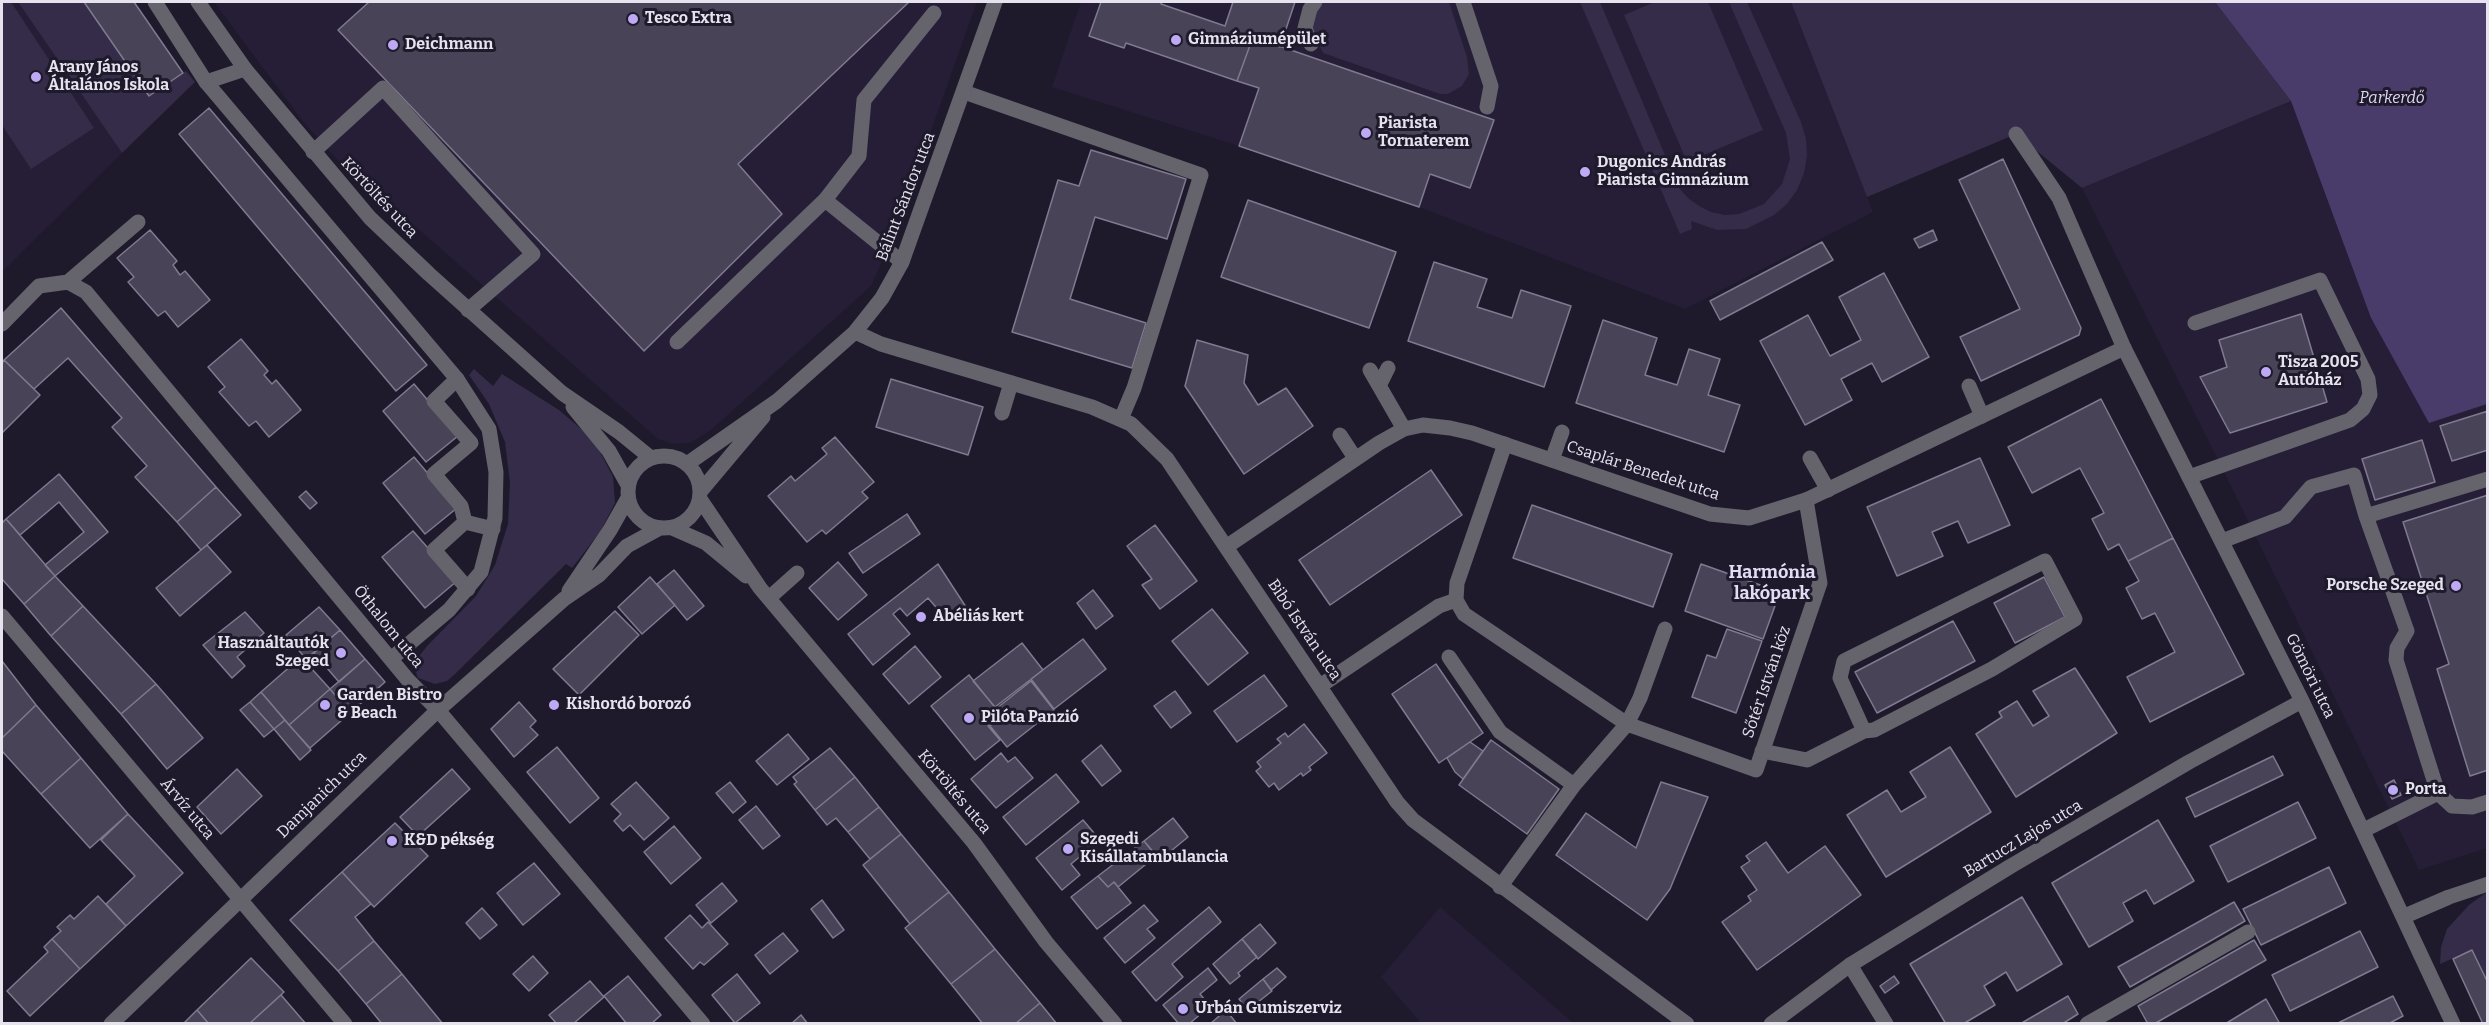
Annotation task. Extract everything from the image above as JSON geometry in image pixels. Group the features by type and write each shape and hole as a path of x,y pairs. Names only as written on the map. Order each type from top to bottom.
{"street":[{"path":"155,2 206,82 457,379 489,429 496,472 495,518 481,572 449,610 391,659"},
{"name":"Körtöltés utca","path":"198,2 245,69 370,218 468,310 562,393 619,432 651,458"},
{"name":"Bálint Sándor utca","path":"687,464 777,401 855,332 882,298 902,262 995,2"},
{"path":"1311,44 1305,28 1310,9 1315,2"},
{"path":"1463,2 1491,86 1487,107"},
{"path":"677,342 825,200 859,156 864,100 934,13"},
{"path":"206,82 245,69"},
{"path":"313,152 383,88 533,254 468,310"},
{"path":"964,92 1201,175 1134,388 1121,420"},
{"name":"Gömöri utca","path":"2016,134 2059,198 2124,348 2302,701 2453,1023"},
{"path":"825,200 902,262"},
{"path":"2,324 39,286 68,282 138,222"},
{"path":"2189,477 2350,420 2363,409 2370,395 2368,379 2320,280 2194,323"},
{"name":"Öthalom utca","path":"68,282 86,292 391,659 438,710 703,1023"},
{"name":"Bibó István utca","path":"855,332 881,344 1092,407 1131,424 1167,459 1397,802 1413,820 1500,887 1687,1023"},
{"name":"Csaplár Benedek utca","path":"1226,547 1355,458 1404,429 1423,425 1450,428 1505,444 1710,514 1749,518 1806,500 2124,348"},
{"path":"1379,386 1388,368"},
{"path":"1370,370 1404,429"},
{"path":"457,379 434,401 471,443 491,446"},
{"path":"1002,413 1011,383"},
{"path":"1969,386 1982,416"},
{"name":"Körtöltés utca","path":"562,393 609,451 628,491"},
{"name":"Bálint Sándor utca","path":"700,495 777,401"},
{"path":"1552,460 1562,432"},
{"path":"1340,435 1355,458"},
{"path":"465,522 461,506 434,474 471,443"},
{"path":"1505,444 1456,583 1456,600 1464,614 1627,724"},
{"path":"670,456 687,464 697,477 700,495 693,514 687,520 666,528 649,525 638,519 631,509 628,491 632,473 651,458 670,456"},
{"path":"1810,458 1828,490"},
{"path":"2222,541 2284,517 2311,487 2354,475 2366,516 2407,631 2397,648 2396,660 2438,793 2452,806 2472,807 2487,802"},
{"path":"2366,516 2487,479"},
{"name":"Damjanich utca","path":"564,599 609,530 628,491"},
{"name":"Körtöltés utca","path":"700,495 764,593 974,843 1046,942 1115,1023"},
{"name":"Sőtér István köz","path":"1627,724 1755,770 1820,583 1806,500"},
{"path":"465,522 434,550 468,589"},
{"path":"465,522 493,529"},
{"name":"Körtöltés utca","path":"666,528 706,543 764,593"},
{"name":"Damjanich utca","path":"111,1023 438,710 564,599 599,575 627,546 666,528"},
{"path":"1762,751 1806,760 1864,731 1874,730 1992,669 2075,619 2045,561 1844,661 1840,678 1864,731"},
{"path":"764,593 797,573"},
{"path":"1320,686 1439,606 1456,600"},
{"name":"Árvíz utca","path":"2,616 345,1023"},
{"path":"1500,887 1574,785 1627,724 1640,699 1665,629"},
{"path":"1449,657 1500,732 1574,785"},
{"name":"Bartucz Lajos utca","path":"1771,1023 1850,965 2011,866 2189,762 2302,701"},
{"path":"2364,830 2438,793"},
{"path":"2404,916 2487,884"},
{"path":"2087,1023 2248,932"},
{"path":"1850,965 1886,1023"}],"shaded area":[{"name":"Arany János Általános Iskola","path":"2,2 18,2 122,153 2,272"},
{"path":"2,2 11,2 94,128 31,169 2,125"},
{"path":"18,2 84,2 149,96 186,71 195,82 122,153"},
{"path":"214,2 977,2 894,234 871,286 711,430 690,443 672,444 658,439 408,220 367,193 301,119"},
{"name":"Dugonics András Piarista Gimnázium","path":"1081,2 1791,2 1873,212 1685,309 1419,207 1239,146 1052,87"},
{"path":"1322,2 1449,2 1467,57 1469,74 1462,86 1448,94 1440,94 1323,53 1312,30 1313,16"},
{"path":"1580,2 1600,2 1679,188 1699,206 1725,215 1739,214 1764,204 1782,184 1790,159 1786,133 1729,2 1747,2 1801,122 1806,139 1807,156 1804,173 1797,190 1787,204 1774,215 1746,229 1717,230 1691,221 1692,229 1680,234"},
{"path":"1655,2 1708,2 1763,130 1687,162 1624,15"},
{"path":"1791,2 2215,2 2291,101 2082,188 2016,134 1867,197"},
{"path":"2291,101 2371,318 2429,422 2487,404 2487,848 2419,870 2082,188"},
{"path":"474,369 493,386 502,374 559,410 594,440 613,477 615,503 600,532 572,568 566,564 455,674 447,681 435,684 418,678 413,664 427,646 476,596 495,565 508,524 510,483 505,442 489,404 469,375"},
{"path":"2487,892 2487,983 2472,950 2440,964 2441,947 2447,929 2469,905"},
{"path":"1440,907 1573,1023 1421,1023 1381,977"}],"green space":[{"name":"Parkerdő","path":"2215,2 2487,2 2487,404 2429,423 2371,318 2291,101"}],"building":[{"path":"84,2 134,2 183,73 149,96"},
{"path":"369,2 909,2 738,164 782,214 644,351 338,30"},
{"name":"Gimnáziumépület","path":"1101,2 1162,2 1161,4 1225,26 1233,2 1295,2 1280,47 1253,37 1237,81 1126,43 1124,48 1089,36"},
{"name":"Piarista Tornaterem","path":"1253,37 1494,120 1470,188 1430,174 1419,207 1239,146 1259,88 1237,81"},
{"path":"209,108 427,365 396,391 179,134"},
{"path":"1091,150 1186,179 1167,239 1095,217 1070,299 1146,323 1132,368 1012,332 1058,180 1079,186"},
{"path":"2003,159 2081,328 2079,335 1981,381 1960,337 2020,309 1959,180"},
{"path":"1248,200 1396,252 1369,328 1221,277"},
{"path":"150,230 177,261 173,265 180,275 185,271 210,300 178,327 165,311 158,316 128,282 134,277 117,258"},
{"path":"1933,230 1937,240 1919,248 1914,239"},
{"path":"1822,242 1833,260 1720,320 1710,301"},
{"path":"1434,262 1487,279 1477,307 1512,318 1521,290 1571,306 1544,387 1408,341"},
{"path":"1884,273 1929,357 1882,382 1872,363 1841,379 1852,400 1805,425 1760,341 1808,315 1830,356 1861,340 1839,297"},
{"path":"61,308 216,487 177,522 135,477 147,466 112,427 122,418 68,358 34,389 4,360"},
{"name":"Tisza 2005 Autóház","path":"2301,314 2327,402 2230,433 2200,377 2227,367 2219,340"},
{"path":"1603,320 1657,338 1645,375 1677,385 1689,349 1720,359 1708,395 1740,405 1724,452 1576,403"},
{"path":"241,339 268,371 264,375 272,384 276,380 301,410 269,437 256,421 249,426 219,392 225,387 208,367"},
{"path":"1197,340 1248,355 1244,383 1258,405 1286,388 1313,426 1244,474 1185,386"},
{"path":"4,360 40,395 2,433 2,363"},
{"path":"891,379 983,407 968,455 876,427"},
{"path":"414,384 458,436 426,462 383,411"},
{"path":"2101,399 2173,538 2128,561 2119,544 2108,550 2092,519 2104,513 2080,468 2032,493 2008,447"},
{"path":"2488,411 2488,450 2452,461 2440,426"},
{"path":"835,437 874,482 862,492 868,498 826,534 822,530 807,542 768,496 791,476 795,481 827,454 822,448"},
{"path":"2422,440 2435,482 2375,500 2362,459"},
{"path":"414,457 457,508 425,534 383,483"},
{"path":"1980,458 2010,525 1968,543 1958,521 1932,532 1943,556 1897,576 1867,507"},
{"path":"1431,470 1462,515 1330,605 1299,560"},
{"path":"59,474 108,532 55,576 45,565 84,532 59,502 20,535 6,519"},
{"path":"216,487 241,515 201,550 177,522"},
{"path":"306,491 317,503 310,509 299,497"},
{"name":"Porsche Szeged","path":"2488,495 2488,770 2470,776 2437,669 2449,664 2403,522"},
{"path":"1532,505 1672,554 1653,607 1513,558"},
{"path":"907,514 920,534 863,573 849,553"},
{"path":"6,519 55,576 24,604 2,579 2,523"},
{"path":"1155,525 1197,581 1160,609 1142,585 1152,579 1127,546"},
{"path":"413,531 457,581 425,608 382,557"},
{"path":"2173,538 2244,674 2150,722 2127,677 2175,652 2155,613 2142,619 2126,588 2139,581 2128,561"},
{"path":"207,545 231,572 180,616 156,588"},
{"path":"838,562 867,595 838,620 809,588"},
{"path":"938,564 966,607 948,621 928,598 907,616 900,608 893,614 910,634 873,665 848,634"},
{"path":"1701,564 1780,592 1763,639 1685,611"},
{"path":"674,570 704,606 687,620 657,584"},
{"path":"55,576 83,606 51,636 24,604"},
{"path":"650,577 675,605 642,634 618,607"},
{"path":"2044,577 2065,617 2015,643 1994,603"},
{"path":"1093,590 1113,616 1096,629 1077,603"},
{"path":"83,606 156,684 121,714 51,636"},
{"path":"319,607 340,630 306,659 286,635"},
{"path":"1212,609 1248,653 1208,685 1172,641"},
{"path":"615,611 639,635 579,695 553,669"},
{"path":"245,612 264,633 237,657 245,666 232,678 203,645"},
{"path":"1953,621 1975,661 1877,713 1855,672"},
{"path":"1727,629 1762,641 1736,713 1692,697 1707,655 1716,658"},
{"path":"340,630 365,659 339,682 314,653"},
{"path":"1083,639 1106,669 1054,709 1031,679"},
{"path":"1022,643 1043,670 995,707 973,681"},
{"path":"915,646 941,677 909,704 883,674"},
{"path":"301,657 330,689 289,725 261,692"},
{"path":"365,659 385,682 350,713 330,689"},
{"path":"2,661 36,705 2,738"},
{"path":"1436,664 1483,733 1439,763 1392,694"},
{"path":"2075,668 2117,733 2016,797 1976,734 2002,717 1999,712 2017,701 2033,726 2049,716 2033,691"},
{"name":"Pilóta Panzió","path":"969,675 1001,715 988,726 1000,740 975,760 931,706"},
{"path":"1264,675 1287,706 1237,742 1214,711"},
{"path":"1031,681 1054,710 1007,747 990,726 1003,715 997,708"},
{"path":"156,684 203,738 167,769 121,714"},
{"path":"330,689 350,713 310,748 289,725"},
{"path":"1175,691 1191,713 1171,728 1154,706"},
{"path":"261,692 285,720 274,729 250,702"},
{"path":"250,702 274,729 264,737 240,710"},
{"path":"519,702 536,721 530,727 538,735 514,757 491,729"},
{"path":"36,705 81,758 41,794 2,751 2,738"},
{"path":"285,720 311,750 300,760 274,729"},
{"path":"1304,724 1327,753 1309,767 1311,770 1303,776 1301,773 1279,790 1274,783 1269,787 1256,771 1261,767 1257,762 1281,743 1277,739 1285,733 1288,737"},
{"path":"788,734 809,759 777,785 756,761"},
{"path":"1491,740 1559,789 1527,834 1459,785"},
{"path":"1470,742 1483,751 1463,779 1455,772 1447,758"},
{"path":"1101,745 1121,771 1102,786 1082,761"},
{"path":"557,747 599,798 570,823 527,772"},
{"path":"1950,747 1991,812 1886,877 1847,815 1887,790 1901,812 1926,797 1910,772"},
{"path":"830,748 855,777 815,810 794,784 797,782 793,777"},
{"path":"1001,753 1008,762 1015,757 1033,778 996,808 971,779"},
{"path":"2273,756 2283,775 2195,817 2186,798"},
{"path":"81,758 128,814 90,848 41,794"},
{"path":"237,769 262,796 221,834 197,807"},
{"path":"452,769 470,789 418,836 400,817"},
{"path":"1056,774 1079,802 1026,845 1003,817"},
{"path":"855,777 879,807 848,832 836,818 827,825 815,810"},
{"name":"Porta","path":"2394,780 2401,795 2392,799 2385,785"},
{"path":"636,782 669,818 644,840 630,825 623,831 614,821 621,814 611,804"},
{"path":"730,782 746,802 733,813 716,793"},
{"path":"1661,782 1708,797 1670,889 1647,920 1556,855 1586,813 1636,848"},
{"path":"2298,802 2316,838 2228,882 2210,846"},
{"path":"756,806 780,836 763,849 739,820"},
{"path":"879,807 901,834 870,859 848,832"},
{"path":"128,814 183,873 126,926 106,904 135,876 101,840"},
{"path":"1173,818 1188,837 1160,860 1144,841"},
{"name":"Szegedi Kisállatambulancia","path":"1083,820 1100,840 1071,864 1080,875 1062,890 1036,858"},
{"path":"2158,820 2194,881 2154,904 2146,890 2123,903 2133,921 2089,947 2052,883"},
{"path":"395,823 428,856 374,907 342,872"},
{"path":"674,826 701,858 671,884 644,852"},
{"path":"901,834 949,892 910,924 863,865"},
{"path":"1144,841 1156,856 1118,887 1114,882 1108,887 1098,876"},
{"path":"1766,842 1788,873 1825,846 1861,895 1757,970 1722,922 1751,901 1748,896 1757,890 1741,867 1750,861 1746,856"},
{"path":"534,863 560,894 523,925 497,893"},
{"path":"2329,867 2346,903 2261,945 2243,909"},
{"path":"342,872 371,904 355,917 374,941 338,971 290,920"},
{"path":"1098,876 1108,887 1114,882 1131,903 1097,929 1071,897"},
{"path":"722,883 737,901 711,923 696,905"},
{"path":"949,892 995,949 951,984 905,928"},
{"path":"98,896 126,926 80,969 52,939 61,931 57,927 70,915 74,919"},
{"path":"2022,897 2062,964 2017,991 2006,972 1984,986 1995,1005 1963,1024 1946,1024 1910,964"},
{"path":"822,900 844,930 833,938 811,909"},
{"path":"2234,902 2245,921 2130,987 2118,967"},
{"path":"1144,905 1158,921 1147,929 1155,938 1125,963 1104,938"},
{"path":"1209,907 1221,922 1172,964 1183,977 1156,1001 1132,972"},
{"path":"482,908 497,925 480,939 466,923"},
{"path":"690,915 702,928 708,922 728,944 704,965 700,962 693,969 665,938"},
{"path":"1260,924 1276,943 1258,959 1242,939"},
{"path":"2360,931 2378,967 2290,1011 2272,975"},
{"path":"783,933 798,951 770,974 755,955"},
{"path":"52,939 80,969 30,1016 7,991 48,952 44,947"},
{"path":"1242,939 1257,957 1238,973 1240,976 1230,984 1213,964"},
{"path":"2254,940 2266,960 2154,1024 2148,1024 2138,1006"},
{"path":"374,941 402,974 366,1004 338,971"},
{"path":"995,949 1040,1003 1015,1024 983,1024 951,984"},
{"path":"2472,950 2488,983 2488,1024 2483,1024 2453,959"},
{"path":"533,956 548,973 529,991 513,974"},
{"path":"251,958 284,992 249,1024 209,1024 197,1010"},
{"path":"1208,968 1217,980 1200,994 1210,1006 1189,1024 1179,1024 1163,1005"},
{"path":"1277,968 1286,977 1271,990 1263,979"},
{"path":"402,974 443,1024 382,1024 366,1004"},
{"path":"737,974 760,1003 735,1023 712,995"},
{"path":"628,976 661,1015 651,1024 627,1024 604,996"},
{"path":"1894,976 1899,983 1885,993 1880,986"},
{"path":"1263,979 1272,991 1248,1010 1239,999"},
{"path":"590,981 604,997 573,1024 557,1024 549,1015"},
{"path":"281,995 306,1024 249,1024"},
{"path":"2068,996 2078,1014 2062,1024 2020,1024"},
{"path":"2393,996 2403,1016 2388,1024 2336,1024"},
{"path":"2266,999 2280,1024 2225,1024"},
{"path":"1040,1003 1057,1024 1015,1024"},
{"path":"197,1010 209,1024 183,1024"},
{"path":"1226,1010 1237,1024 1210,1024"},
{"path":"801,1015 808,1024 791,1024"}],"place":[{"name":"Tesco Extra","path":"633,19"},
{"name":"Gimnáziumépület","path":"1176,40"},
{"name":"Deichmann","path":"393,45"},
{"name":"Arany János Általános Iskola","path":"36,77"},
{"name":"Piarista Tornaterem","path":"1366,133"},
{"name":"Dugonics András Piarista Gimnázium","path":"1585,172"},
{"name":"Tisza 2005 Autóház","path":"2266,372"},
{"name":"Porsche Szeged","path":"2456,586"},
{"name":"Abéliás kert","path":"921,617"},
{"name":"Használtautók Szeged","path":"341,653"},
{"name":"Garden Bistro & Beach","path":"325,705"},
{"name":"Kishordó borozó","path":"554,705"},
{"name":"Pilóta Panzió","path":"969,718"},
{"name":"Porta","path":"2393,790"},
{"name":"K&D pékség","path":"392,841"},
{"name":"Szegedi Kisállatambulancia","path":"1068,849"},
{"name":"Urbán Gumiszerviz","path":"1183,1009"}],"district":[{"name":"Harmónia lakópark","path":"1772,583"}]}
